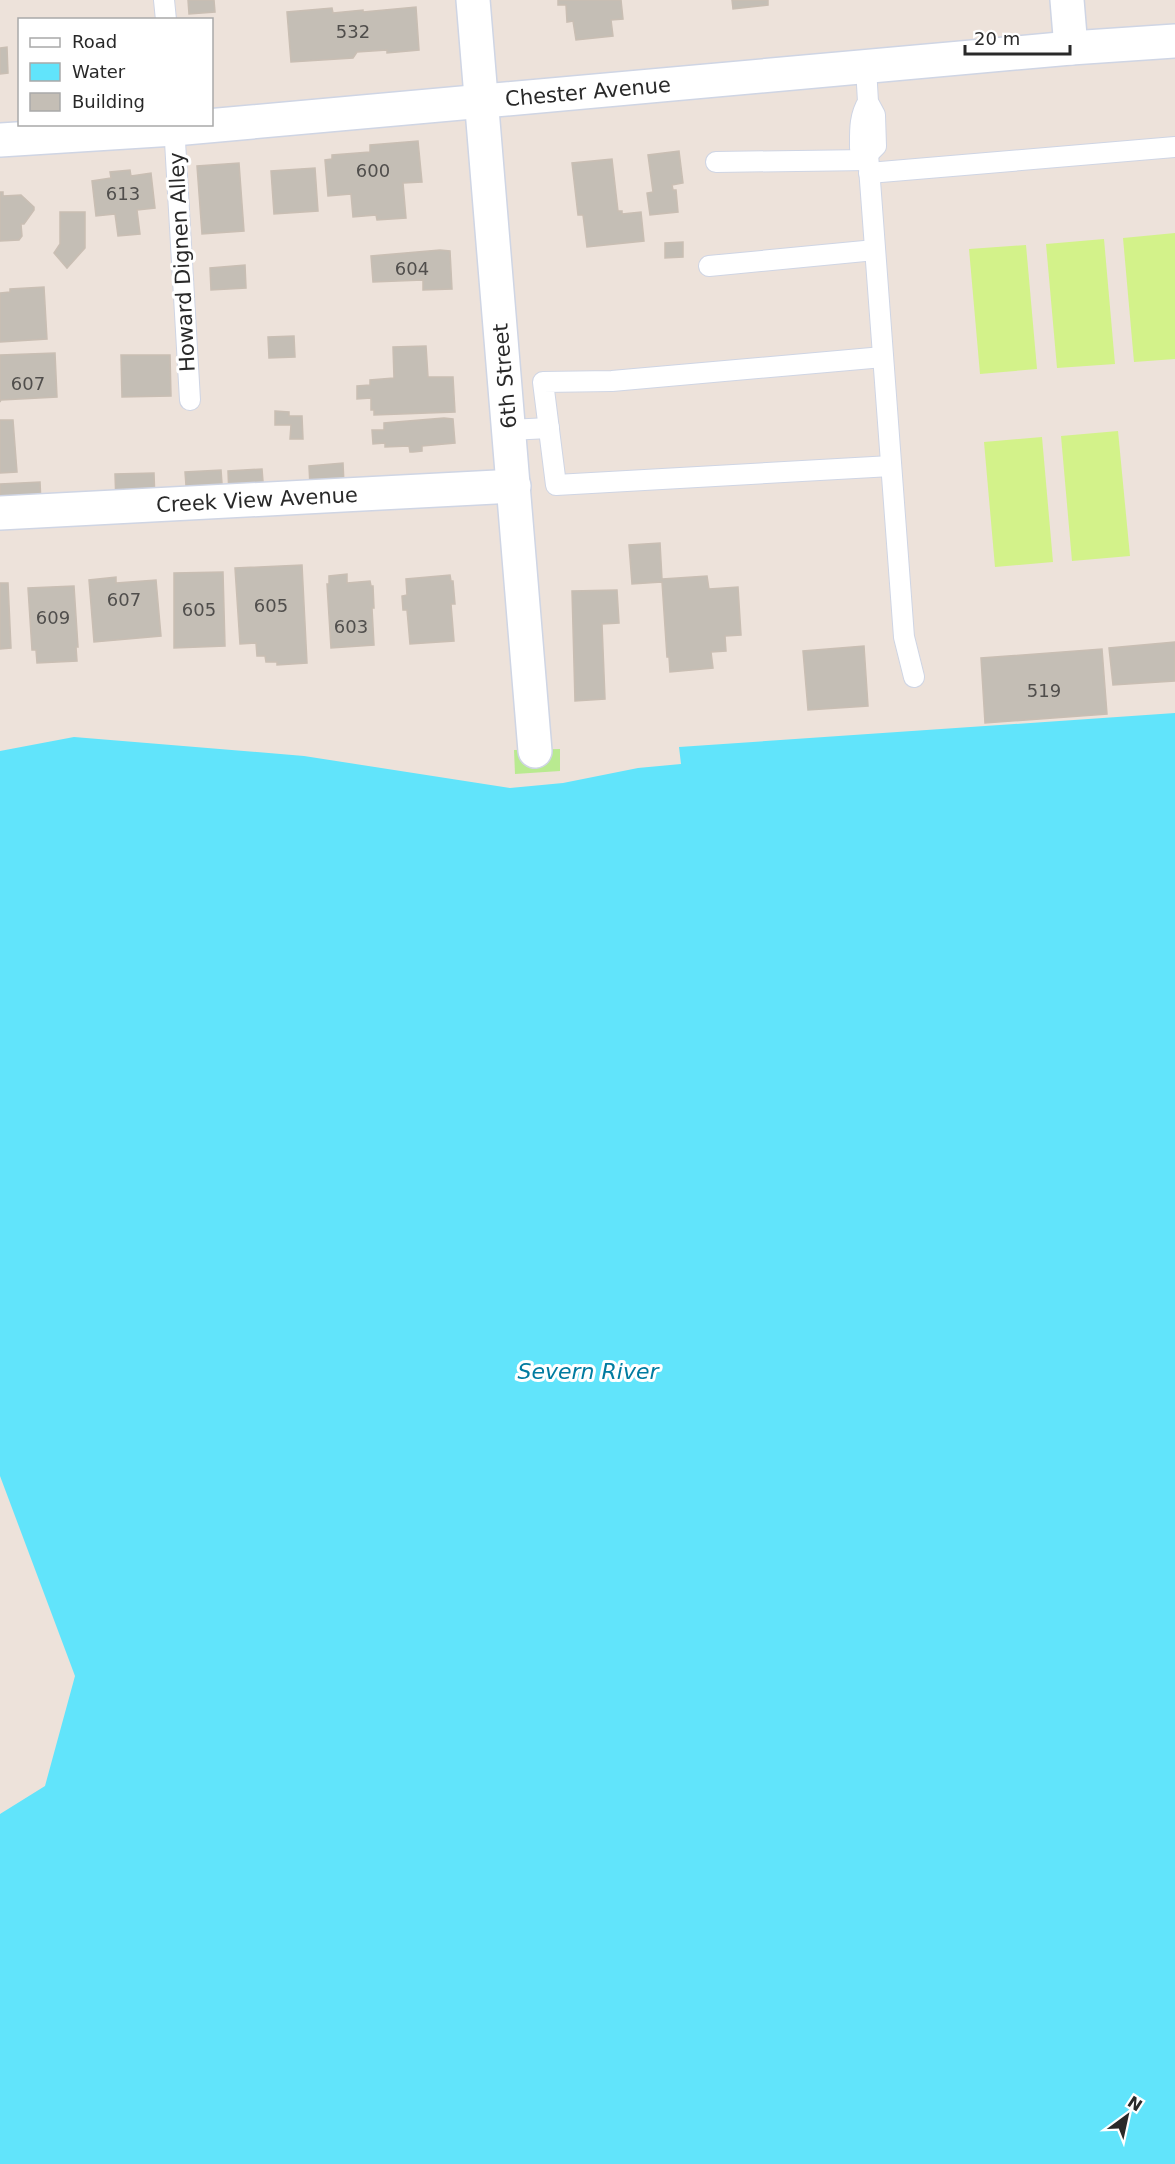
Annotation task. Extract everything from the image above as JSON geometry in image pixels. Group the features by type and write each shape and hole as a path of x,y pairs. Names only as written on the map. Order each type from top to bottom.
{"street":[{"name":"6th Street","path":"473,0 535,751"},
{"path":"1067,0 1071,48"},
{"name":"Chester Avenue","path":"213,124 481,102 1071,48 1175,41"},
{"name":"Chester Avenue","path":"0,140 174,127"},
{"name":"Creek View Avenue","path":"0,513 514,486"}],"lane":[{"path":"164,0 165,18"},
{"path":"866,67 868,102 860,114 860,138 861,148 868,162 904,637 915,677"},
{"name":"Howard Dignen Alley","path":"174,127 190,400"},
{"path":"717,162 868,162 1175,147"},
{"path":"709,266 875,250"},
{"path":"883,357 612,381 543,382 556,485 891,466"},
{"path":"509,430 549,428"}],"green space":[{"path":"1175,233 1175,359 1134,362 1123,238"},
{"path":"1104,239 1115,364 1057,368 1046,244"},
{"path":"1026,245 1037,369 980,374 969,249"},
{"path":"1118,431 1130,556 1072,561 1061,436"},
{"path":"1042,437 1053,562 995,567 984,442"},
{"path":"560,749 560,771 515,774 514,750"}],"water":[{"name":"Severn River","path":"1175,713 1175,2164 0,2164 0,1814 45,1786 75,1676 0,1476 0,751 74,737 304,756 510,788 563,783 638,768 681,764 679,747"}],"building":[{"path":"188,0 214,0 215,12 189,14"},
{"path":"558,0 621,0 623,19 611,20 613,36 576,40 573,21 567,22 566,5 558,5"},
{"path":"732,0 768,0 768,5 733,9"},
{"path":"416,7 419,50 387,53 387,50 357,52 353,58 291,62 287,12 332,8 333,13 363,10 363,12"},
{"path":"7,47 8,73 0,74 0,48"},
{"path":"418,141 422,182 403,183 406,218 377,220 376,215 353,217 351,194 328,196 325,160 332,159 332,155 370,152 370,145"},
{"path":"679,151 683,183 672,185 673,190 676,190 678,212 650,215 647,193 653,192 648,155"},
{"path":"612,159 618,211 622,211 622,214 641,212 644,241 587,247 583,215 578,215 572,163"},
{"path":"239,163 244,231 202,234 197,166"},
{"path":"315,168 318,211 274,214 271,171"},
{"path":"130,170 131,176 151,173 155,208 137,210 140,234 118,236 115,214 96,216 92,181 111,178 110,172"},
{"path":"0,192 3,192 3,196 21,195 34,207 24,224 21,224 22,236 19,240 0,241"},
{"path":"60,212 85,212 85,248 67,268 54,253 60,244"},
{"path":"683,242 683,257 665,258 665,243"},
{"path":"450,251 452,289 423,290 423,280 373,282 371,256"},
{"path":"245,265 246,288 211,290 210,268"},
{"path":"44,287 47,339 0,342 0,293 10,292 10,289"},
{"path":"294,336 295,357 269,358 268,337"},
{"path":"426,346 428,377 453,377 455,412 374,415 374,410 371,410 371,398 357,399 357,386 370,385 370,380 394,378 393,347"},
{"path":"55,353 57,397 1,400 0,402 0,355"},
{"path":"121,355 170,355 171,396 122,397"},
{"path":"275,411 289,412 289,416 302,416 303,439 290,439 291,425 275,425"},
{"path":"453,419 455,443 422,446 422,451 413,452 410,452 409,446 385,447 385,443 373,444 372,430 384,430 384,423"},
{"path":"0,420 13,420 17,472 0,473"},
{"path":"343,463 344,484 310,486 309,466"},
{"path":"262,469 264,494 229,496 228,471"},
{"path":"221,470 223,497 187,499 185,472"},
{"path":"154,473 155,501 116,503 115,474"},
{"path":"40,482 41,503 0,505 0,484"},
{"path":"660,543 662,579 707,576 709,589 738,587 741,635 725,636 726,651 711,652 713,668 670,672 662,582 632,584 629,545"},
{"path":"302,565 307,663 277,665 277,662 266,662 265,656 257,656 256,643 240,644 235,568"},
{"path":"223,572 225,646 174,648 174,573"},
{"path":"347,574 347,583 370,581 373,586 374,645 331,648 327,584 329,584 329,576"},
{"path":"450,575 453,581 455,604 451,604 454,641 410,644 407,610 403,610 402,596 407,595 406,579"},
{"path":"116,577 116,583 156,580 161,636 94,642 89,580"},
{"path":"0,583 8,583 11,648 0,649"},
{"path":"74,586 77,661 37,663 36,650 32,650 28,588"},
{"path":"617,590 619,623 602,624 605,699 575,701 572,591"},
{"path":"1175,642 1175,681 1113,685 1109,648"},
{"path":"864,646 868,706 808,710 803,651"},
{"path":"1102,649 1107,714 985,723 981,658"}]}
